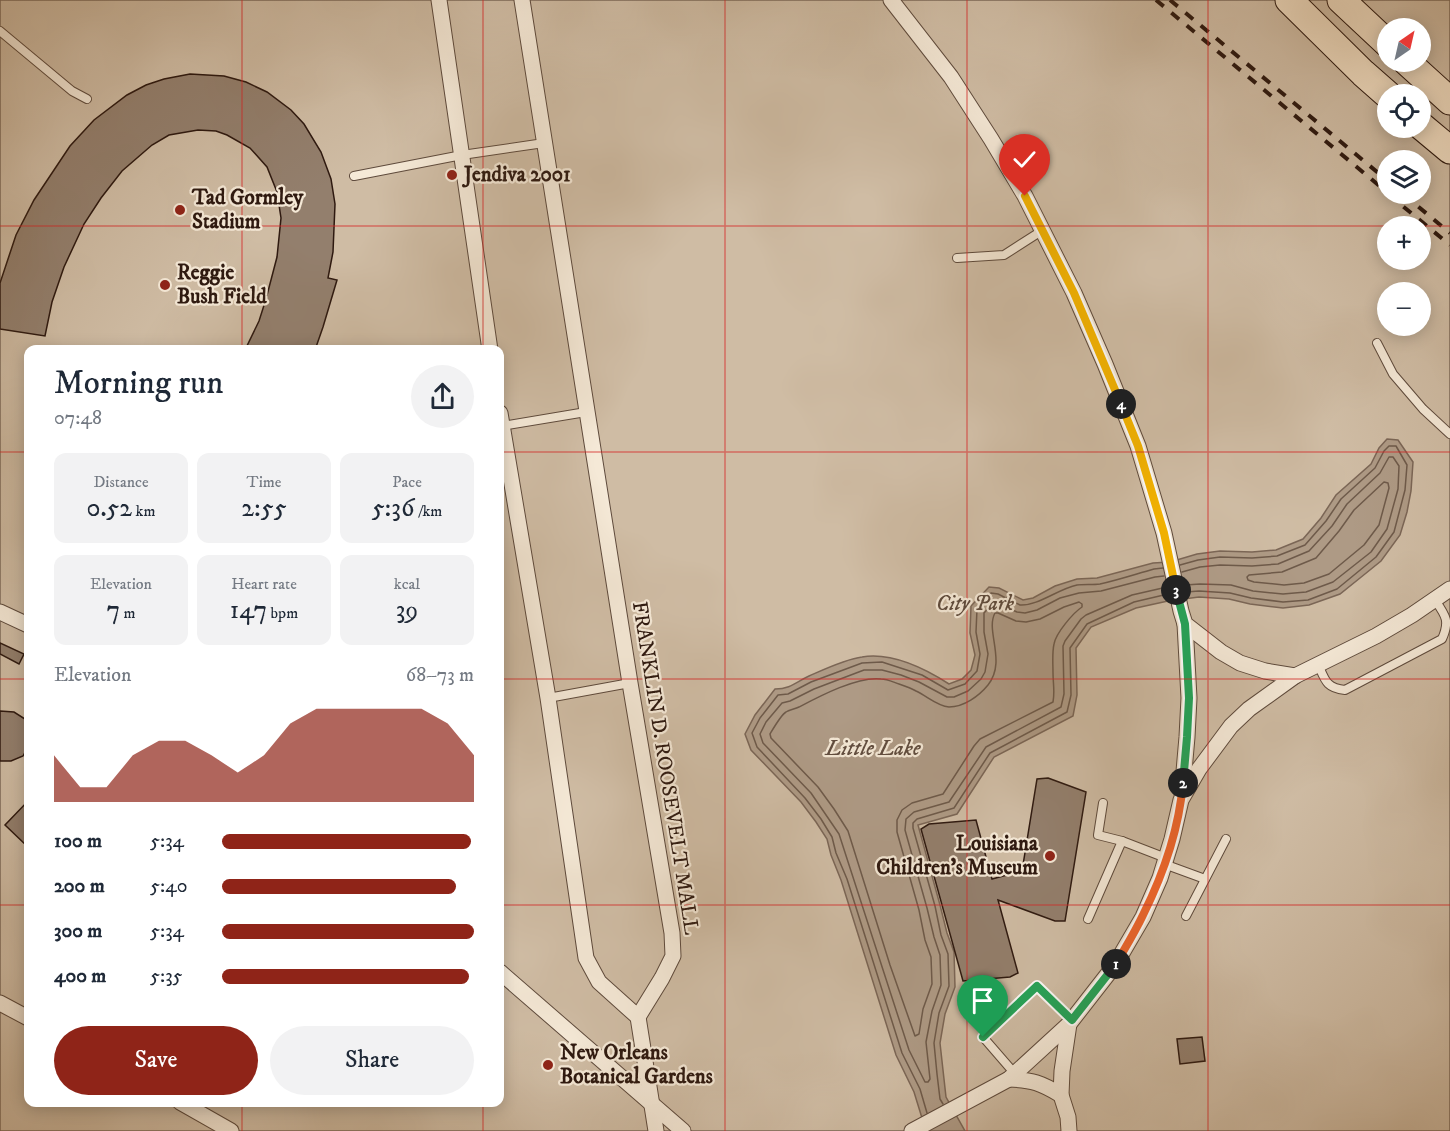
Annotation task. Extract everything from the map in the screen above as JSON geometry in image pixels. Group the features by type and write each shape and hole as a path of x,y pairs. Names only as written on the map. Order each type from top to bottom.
{"highway":[{"path":"1289,0 1377,85"},
{"path":"1341,0 1377,34"},
{"path":"1418,72 1450,101"},
{"path":"1431,134 1450,150"}],"street":[{"path":"439,0 489,345"},
{"name":"FRANKLIN D. ROOSEVELT MALL","path":"522,0 586,412 672,933 673,956 639,1017"},
{"path":"891,0 957,86 1025,196 1074,293 1105,364 1138,446 1164,533 1183,617 1189,698 1182,800 1160,878 1143,916 1115,965 1071,1022 1012,1076 961,1106 917,1128"},
{"path":"504,442 548,698 586,958 599,982 639,1017 656,1131"},
{"path":"1182,800 1215,746 1249,709 1294,676 1376,636 1450,589"},
{"path":"0,612 24,623"},
{"path":"1183,617 1221,652 1240,663 1265,671 1294,676"},
{"path":"504,976 682,1131"},
{"path":"0,1003 24,1016"},
{"path":"1069,1131 1068,1117 1061,1095 1062,1071 1071,1022"},
{"path":"1012,1076 1042,1084 1061,1095"},
{"path":"189,1107 231,1131"}],"lane":[{"path":"0,31 72,91 87,99"},
{"path":"354,177 462,155 543,142"},
{"path":"957,258 1004,255 1043,230"},
{"path":"1377,343 1393,375 1423,409 1450,434"},
{"path":"504,419 586,412"},
{"path":"1318,664 1326,681 1334,689 1345,690 1442,639 1449,624 1435,600"},
{"path":"548,698 630,682"},
{"path":"1103,803 1098,835 1122,841 1205,879"},
{"path":"1186,916 1226,839"},
{"path":"1088,920 1122,841"},
{"path":"1012,1076 983,1037 1029,993 1037,986 1071,1022"}],"green space":[{"name":"City Park","path":"0,0 1450,0 1450,1131 0,1131"}],"water":[{"name":"Little Lake","path":"1387,439 1398,440 1413,462 1411,491 1400,535 1381,561 1340,594 1309,605 1283,608 1229,599 1199,597 1136,608 1091,627 1076,648 1077,695 1073,716 994,757 957,814 918,825 954,952 955,987 945,1014 940,1043 946,1097 965,1131 926,1131 914,1092 896,1055 827,839 801,802 751,750 745,734 755,715 775,689 781,689 836,665 862,657 896,659 929,672 949,684 962,679 971,670 975,655 970,633 971,606 989,587 999,588 1023,600 1077,579 1097,578 1197,554 1220,551 1276,550 1303,539 1321,518 1336,495 1371,464 1379,448"}],"building":[{"path":"190,74 224,76 246,82 267,92 291,110 304,124 321,152 331,179 335,204 333,252 328,278 337,280 317,345 247,345 259,321 277,257 281,218 277,192 267,167 250,148 216,131 198,130 169,135 152,145 122,171 101,198 84,224 64,267 52,302 45,336 0,329 0,283 16,235 34,200 70,146 94,120 127,95 164,79"},
{"path":"0,643 24,654 19,664 0,654"},
{"path":"0,711 14,712 24,718 24,754 11,761 0,761"},
{"path":"1048,778 1086,792 1065,921 1055,921 998,900 1018,973 1010,977 963,981 921,829 929,824 976,820 992,879 1022,871 1037,779"},
{"path":"24,805 24,843 5,825"},
{"path":"1202,1037 1205,1061 1180,1064 1177,1039"}],"railway":[{"path":"1156,0 1377,184"},
{"path":"1170,0 1377,172"},
{"path":"1400,204 1450,245"},
{"path":"1415,204 1450,233"}],"place":[{"name":"Jendiva 2001","path":"452,175"},
{"name":"Tad Gormley Stadium","path":"180,210"},
{"name":"Reggie Bush Field","path":"165,285"},
{"name":"Louisiana Children's Museum","path":"1050,856"},
{"name":"New Orleans Botanical Gardens","path":"548,1065"}],"route":[{"path":"983,1037 1037,986 1072,1020 1115,965 1143,916 1160,878 1172,839 1182,800 1189,698 1185,624 1164,533 1138,446 1074,293 1025,196"}]}
